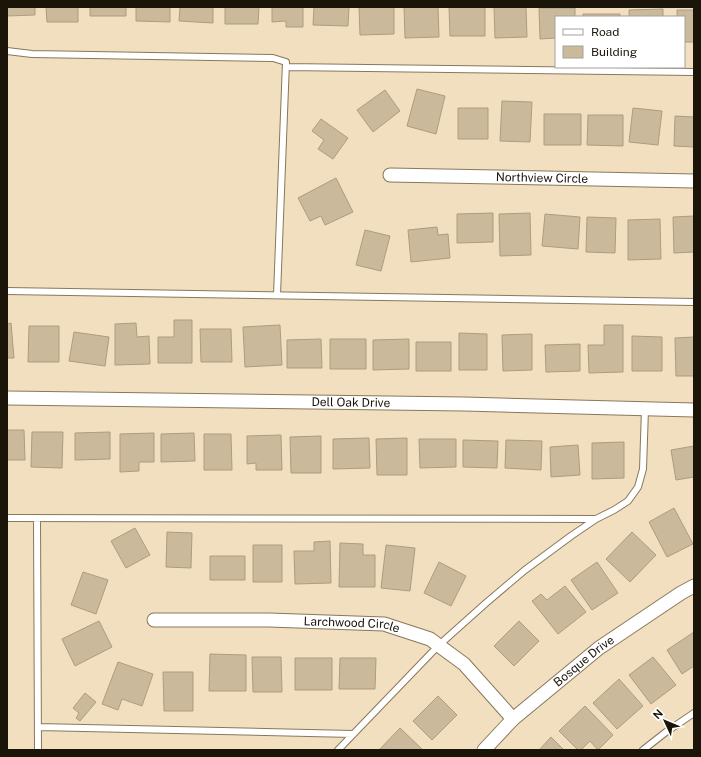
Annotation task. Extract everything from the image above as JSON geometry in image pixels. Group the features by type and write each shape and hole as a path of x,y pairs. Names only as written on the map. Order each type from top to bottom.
{"street":[{"name":"Northview Circle","path":"390,174 694,181"},
{"name":"Dell Oak Drive","path":"7,398 464,404 694,410"},
{"name":"Bosque Drive","path":"484,750 513,720 600,648 681,593 694,586"},
{"name":"Larchwood Circle","path":"154,620 269,620 384,624 430,639 439,645 464,664 513,720"}],"lane":[{"path":"7,52 32,54 274,58 286,62 278,295"},
{"path":"286,66 694,72"},
{"path":"7,291 694,302"},
{"path":"338,750 439,645 486,603 525,570 596,519 628,501 638,487 643,469 646,409"},
{"path":"7,518 596,519"},
{"path":"37,518 38,750"},
{"path":"643,750 694,713"},
{"path":"38,727 354,734"}],"building":[{"path":"7,7 35,7 35,15 7,16"},
{"path":"46,7 78,7 78,22 47,22"},
{"path":"90,7 126,7 126,16 90,16"},
{"path":"136,7 170,7 170,22 136,21"},
{"path":"180,7 213,7 213,23 179,21"},
{"path":"225,7 259,7 258,24 225,24"},
{"path":"272,7 303,7 303,27 286,27 286,21 272,22"},
{"path":"314,7 349,7 348,26 313,25"},
{"path":"359,7 394,7 394,34 360,35"},
{"path":"404,7 438,7 439,37 405,38"},
{"path":"449,7 485,7 485,36 450,36"},
{"path":"494,7 526,7 527,37 495,38"},
{"path":"539,8 575,8 575,16 555,16 555,38 540,39"},
{"path":"663,9 663,16 629,16 629,10"},
{"path":"677,10 694,10 694,42 685,42 685,16 677,16"},
{"path":"583,14 620,14 620,16 583,16"},
{"path":"417,89 445,96 436,134 407,126"},
{"path":"385,90 400,111 373,132 357,110"},
{"path":"502,101 532,102 530,142 500,141"},
{"path":"458,108 488,108 488,139 458,139"},
{"path":"633,108 662,111 658,145 629,142"},
{"path":"544,114 581,114 581,145 544,145"},
{"path":"588,115 623,115 623,146 587,145"},
{"path":"675,116 694,117 694,147 674,146"},
{"path":"321,119 348,138 333,159 318,149 324,140 312,131"},
{"path":"336,178 353,212 325,225 321,216 310,221 298,198"},
{"path":"493,213 493,242 457,243 457,214"},
{"path":"530,213 531,255 500,256 499,214"},
{"path":"545,214 580,217 578,249 542,246"},
{"path":"694,216 694,252 674,253 673,217"},
{"path":"587,217 616,218 615,253 586,252"},
{"path":"660,219 661,259 628,260 628,220"},
{"path":"437,227 438,235 448,234 450,258 411,262 408,230"},
{"path":"365,230 390,236 381,271 356,265"},
{"path":"174,320 192,320 192,363 158,363 158,337 174,337"},
{"path":"11,323 14,358 7,358 7,324"},
{"path":"136,323 137,337 149,336 150,364 115,365 115,324"},
{"path":"280,325 282,365 245,367 243,327"},
{"path":"604,325 623,325 623,372 589,373 588,345 604,345"},
{"path":"29,326 59,326 59,362 28,362"},
{"path":"200,329 231,329 232,362 201,362"},
{"path":"74,332 109,337 105,366 69,361"},
{"path":"459,333 487,334 487,370 459,370"},
{"path":"532,334 532,370 503,371 502,335"},
{"path":"632,336 662,337 662,371 632,371"},
{"path":"694,337 694,376 676,376 675,338"},
{"path":"321,339 322,368 287,368 287,340"},
{"path":"330,339 366,339 366,369 330,369"},
{"path":"409,339 409,369 373,370 373,340"},
{"path":"416,342 451,342 451,371 416,371"},
{"path":"580,344 580,371 546,372 545,345"},
{"path":"7,430 24,430 25,460 7,460"},
{"path":"32,432 63,432 62,468 31,467"},
{"path":"110,432 110,459 75,460 75,433"},
{"path":"154,433 154,462 139,462 139,471 120,472 120,434"},
{"path":"194,433 195,461 161,462 161,434"},
{"path":"204,434 231,434 232,470 204,470"},
{"path":"281,435 282,470 256,470 256,463 247,464 247,436"},
{"path":"321,436 321,473 291,473 290,437"},
{"path":"369,438 370,468 333,469 333,439"},
{"path":"407,438 407,475 377,475 376,439"},
{"path":"419,439 456,439 456,467 420,468"},
{"path":"463,440 498,441 497,468 463,467"},
{"path":"506,440 542,441 541,470 505,468"},
{"path":"624,442 624,478 592,479 592,443"},
{"path":"578,445 580,475 551,477 550,447"},
{"path":"694,446 694,477 676,480 671,450"},
{"path":"674,508 693,544 667,557 649,522"},
{"path":"135,528 150,555 126,568 111,541"},
{"path":"167,532 192,533 191,568 166,567"},
{"path":"632,532 656,555 630,582 606,559"},
{"path":"330,541 331,583 295,584 294,551 314,551 314,542"},
{"path":"340,543 363,544 363,555 375,555 375,587 339,587"},
{"path":"253,545 282,545 282,582 253,582"},
{"path":"386,545 415,548 410,591 381,588"},
{"path":"210,556 245,556 245,580 210,580"},
{"path":"439,562 466,576 451,606 424,593"},
{"path":"597,562 618,593 592,610 571,580"},
{"path":"83,572 108,580 96,614 71,605"},
{"path":"565,586 586,612 558,634 532,601 541,594 547,600"},
{"path":"99,621 112,647 75,666 62,639"},
{"path":"519,621 539,641 514,666 494,646"},
{"path":"694,632 694,666 682,674 667,650"},
{"path":"210,654 246,655 246,691 209,691"},
{"path":"252,657 281,657 282,692 253,692"},
{"path":"653,657 676,685 651,704 629,675"},
{"path":"295,658 332,658 332,690 295,690"},
{"path":"340,658 376,658 375,689 339,689"},
{"path":"118,662 153,674 142,706 122,699 118,710 102,704"},
{"path":"163,672 193,672 193,711 164,711"},
{"path":"619,679 643,706 617,729 593,703"},
{"path":"85,693 96,702 80,721 76,718 79,713 73,708"},
{"path":"438,696 457,715 432,740 413,721"},
{"path":"585,706 613,735 598,750 590,741 581,750 578,750 559,731"},
{"path":"400,728 423,750 379,750"},
{"path":"551,737 564,750 539,750"}]}
